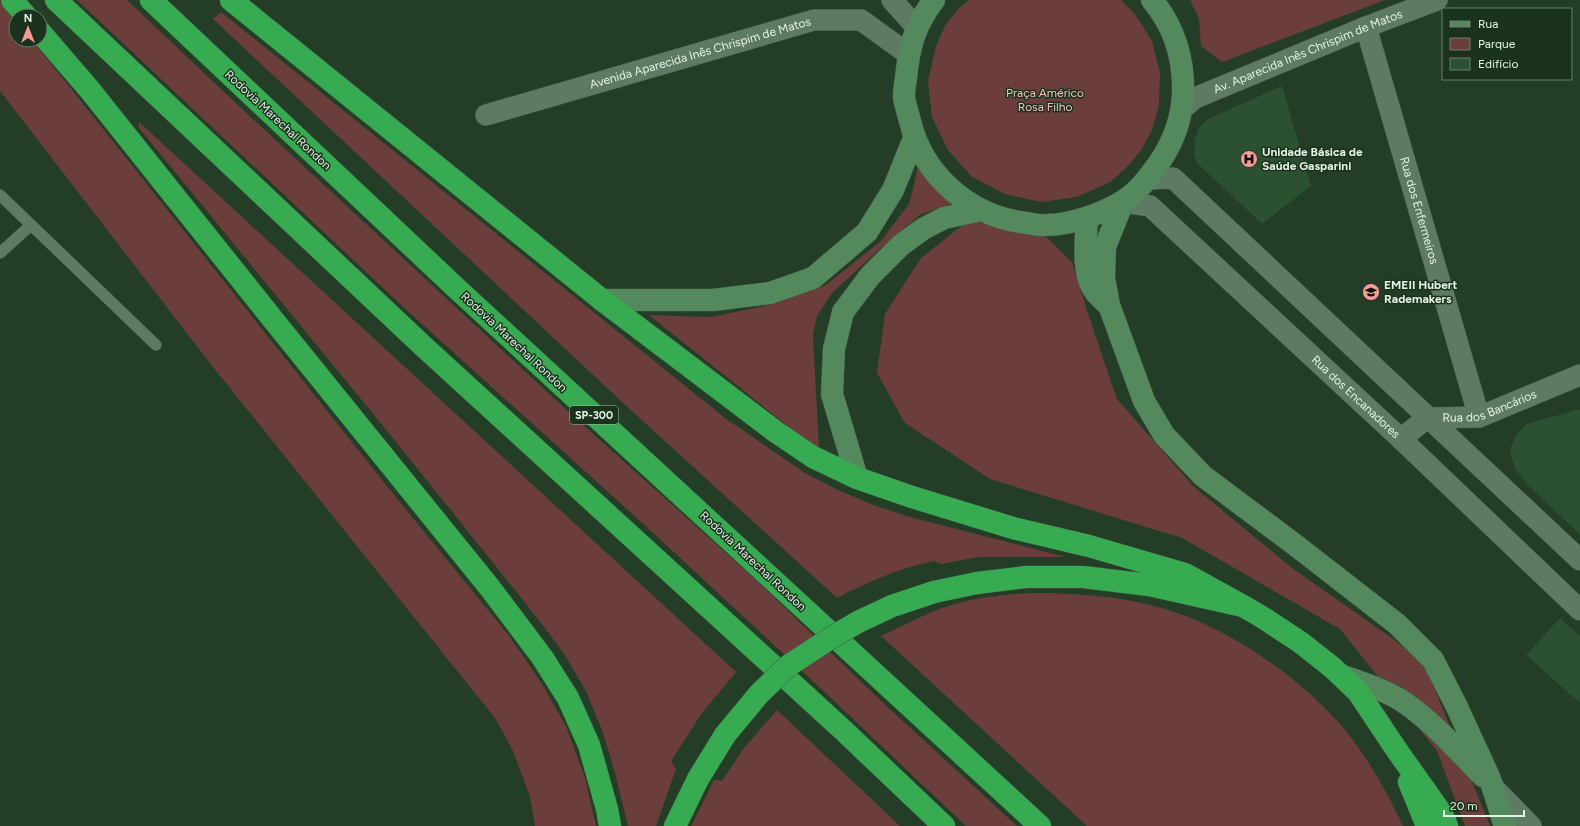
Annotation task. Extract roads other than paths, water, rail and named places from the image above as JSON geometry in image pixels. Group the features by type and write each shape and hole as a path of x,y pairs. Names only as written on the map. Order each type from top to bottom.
{"highway":[{"path":"12,0 19,8"},
{"path":"56,0 423,346 837,724 944,826"},
{"name":"Rodovia Marechal Rondon","path":"151,0 454,286 1040,826"},
{"path":"231,0 602,300 776,432 813,456 857,478 1013,528 1089,546 1184,574 1262,617 1300,642 1358,692 1442,814 1447,826"},
{"path":"48,41 94,95 490,588 542,657 568,698 589,745 607,809 610,826"},
{"path":"675,826 698,779 725,735 759,694 788,666 858,622 892,606 934,592 977,583 1026,577 1083,577 1149,585 1243,606"},
{"path":"1396,749 1426,826"}],"main road":[{"path":"934,0 926,10 917,28 908,54 904,96 914,138 936,174 956,195 981,210 1012,222 1045,226 1078,221 1122,202 1148,179 1170,146 1182,109 1183,75 1176,42 1161,11 1152,0"},
{"path":"602,300 713,300 770,293 813,278 867,232 894,190 914,138"},
{"path":"1122,202 1105,247 1104,278 1109,305 1144,401 1164,435 1203,476 1397,624 1433,660 1457,707 1492,786 1505,826"},
{"path":"857,478 832,394 834,350 843,312 870,276 901,245 923,229 944,218 981,210"},
{"path":"1086,218 1086,255 1088,278 1096,293 1109,305"},
{"path":"1340,675 1366,684 1404,702 1438,731 1492,786"}],"street":[{"path":"892,0 917,28"},
{"name":"Av. Aparecida Inês Chrispim de Matos","path":"1182,109 1195,98 1366,26 1437,0"},
{"name":"Avenida Aparecida Inês Chrispim de Matos","path":"486,115 814,20 861,20 908,54"},
{"name":"Rua dos Enfermeiros","path":"1366,26 1479,417"},
{"path":"1148,179 1173,178 1580,560"},
{"name":"Rua dos Encanadores","path":"1122,202 1150,206 1401,439 1580,610"},
{"name":"Rua dos Bancários","path":"1401,439 1427,418 1479,417 1580,375"},
{"path":"1492,786 1531,826"}],"lane":[{"path":"0,195 156,345"},
{"path":"0,254 31,225"}],"place":[{"name":"Unidade Básica de Saúde Gasparini","path":"1249,159"},
{"name":"EMEII Hubert Rademakers","path":"1371,292"}],"park label":[{"name":"Praça Américo Rosa Filho","path":"1045,100"}]}
